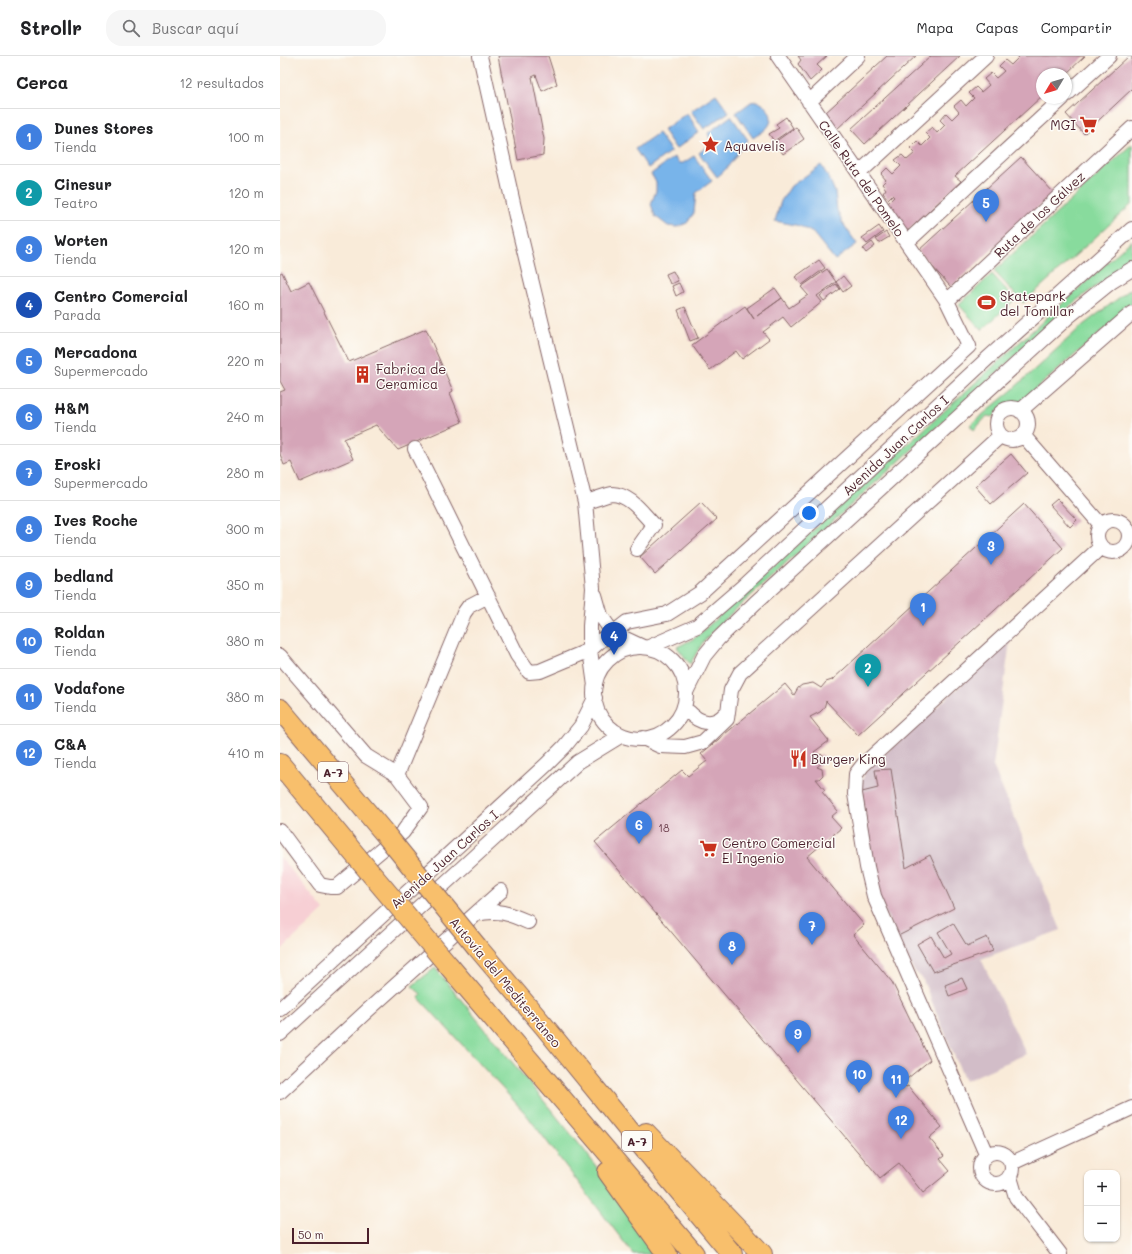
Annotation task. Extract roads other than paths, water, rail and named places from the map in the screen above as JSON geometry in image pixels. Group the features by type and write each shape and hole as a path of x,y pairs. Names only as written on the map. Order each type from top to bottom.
{"highway":[{"name":"Autovía del Mediterráneo","path":"280,709 732,1254"},
{"name":"A-7","path":"280,764 532,1066 694,1254"},
{"path":"544,1026 762,1254"},
{"path":"532,1066 666,1254"}],"street":[{"path":"480,56 519,228 586,502 593,588 590,650 596,706 605,722 622,735 643,738 653,737 670,728 681,714 685,704 685,681 677,665 667,655 613,633 601,616 593,588"},
{"name":"Calle Ruta del Pomelo","path":"613,633 627,622 667,614 700,593 969,346 947,301 778,56"},
{"path":"809,102 858,56"},
{"path":"858,173 986,56"},
{"path":"1072,90 1109,56"},
{"path":"906,242 1056,104"},
{"name":"Ruta de los Gálvez","path":"947,301 1132,128"},
{"name":"Avenida Juan Carlos I","path":"646,647 697,626 741,588 988,358 1132,230"},
{"path":"686,692 704,656 718,639 754,603 1069,316 1111,282 1132,269"},
{"path":"1020,411 1132,313"},
{"path":"1013,408 1024,414 1028,424 1026,433 1023,435 1017,440 1011,440 1000,436 996,428 998,416 1007,409 1013,408"},
{"path":"1023,435 1102,525"},
{"path":"643,738 660,746 685,747 703,742 727,719 731,690 740,672 1000,436"},
{"path":"415,449 517,655 528,672 540,671 590,650 601,640 613,633"},
{"path":"586,502 597,500 611,494 629,499 654,525 637,549"},
{"path":"1114,520 1121,523 1128,531 1129,538 1126,545 1118,552 1111,552 1101,547 1097,540 1097,534 1102,525 1114,520"},
{"path":"986,1154 874,896 867,867 855,794 856,774 863,765 1101,547"},
{"path":"398,775 464,614 469,606 488,596"},
{"path":"595,692 601,668 614,655 628,648 646,647"},
{"path":"280,656 366,756 398,775 421,807 402,832 337,887 320,885 280,831"},
{"name":"Avenida Juan Carlos I","path":"280,1009 564,747 581,726 595,692"},
{"path":"689,712 694,718 704,722 711,722 720,720 725,714 729,705"},
{"path":"280,1034 578,762 622,735"},
{"path":"280,1092 502,891"},
{"path":"475,914 489,911 508,913 528,922"},
{"path":"1060,1254 1016,1197 1011,1170 1005,1154 998,1151 993,1151 986,1154 982,1159 980,1171 984,1179 989,1183 996,1184 1007,1181 1011,1170 1132,1108"}],"water":[{"path":"716,94 729,112 704,129 691,111"},
{"path":"757,101 768,109 771,121 766,129 753,138 736,113 751,102"},
{"path":"687,113 699,132 676,149 663,130"},
{"path":"731,116 748,140 730,164 717,177 699,153 709,145 710,139 708,133"},
{"path":"658,133 671,151 648,168 635,149"},
{"path":"694,156 712,181 696,193 694,213 687,223 677,227 668,226 655,216 651,204 656,191 656,182 651,174 674,157 679,163 683,163"},
{"path":"821,165 835,192 837,210 842,222 857,244 835,260 813,233 800,226 775,221 781,201 791,186"}],"place":[{"name":"MGI","path":"1089,124"},
{"name":"Aquavelis","path":"711,145"},
{"name":"Mercadona","path":"986,222"},
{"name":"Skatepark del Tomillar","path":"987,302"},
{"name":"Fabrica de Ceramica","path":"363,375"},
{"name":"Worten","path":"991,565"},
{"name":"Dunes Stores","path":"923,626"},
{"name":"Centro Comercial","path":"614,655"},
{"name":"Cinesur","path":"868,687"},
{"name":"Burger King","path":"798,758"},
{"name":"H&M","path":"639,844"},
{"name":"Centro Comercial El Ingenio","path":"709,849"},
{"name":"Eroski","path":"812,945"},
{"name":"Ives Roche","path":"732,965"},
{"name":"bedland","path":"798,1053"},
{"name":"Roldan","path":"859,1093"},
{"name":"Vodafone","path":"896,1098"},
{"name":"C&A","path":"901,1139"}]}
